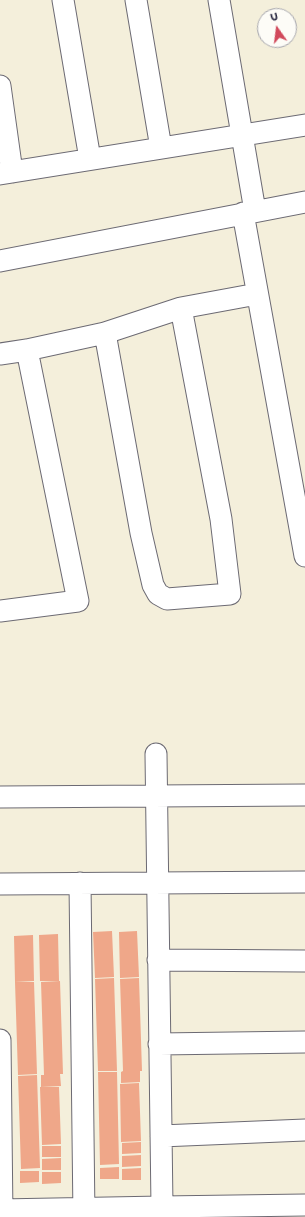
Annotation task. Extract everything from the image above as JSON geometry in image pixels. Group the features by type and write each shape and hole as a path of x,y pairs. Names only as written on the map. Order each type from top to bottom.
{"street":[{"path":"63,0 90,159"},
{"path":"136,0 161,148"},
{"path":"219,0 242,135 257,294 305,556"},
{"path":"0,86 6,173 305,125"},
{"path":"0,261 305,202"},
{"path":"0,354 27,350 105,333 181,308 257,294"},
{"path":"105,333 141,533 153,585 158,594 167,599 230,594 220,519 181,308"},
{"path":"0,611 78,601 27,350"},
{"path":"156,754 162,1212"},
{"path":"0,797 305,795"},
{"path":"0,884 305,882"},
{"path":"80,884 84,1213"},
{"path":"158,960 305,961"},
{"path":"0,1040 1,1212 162,1212 305,1206"},
{"path":"159,1044 305,1042"},
{"path":"161,1136 305,1130"}],"building":[{"path":"112,931 114,977 95,978 93,932"},
{"path":"137,931 139,977 120,978 119,932"},
{"path":"58,934 59,981 40,981 39,935"},
{"path":"33,935 34,981 15,982 14,936"},
{"path":"114,978 117,1071 98,1071 95,979"},
{"path":"139,978 142,1071 140,1071 140,1082 121,1083 121,1072 123,1071 120,979"},
{"path":"60,981 63,1074 60,1074 61,1086 41,1087 41,1075 44,1075 41,982"},
{"path":"15,982 34,982 37,1074 18,1075"},
{"path":"98,1072 117,1072 119,1164 100,1165"},
{"path":"37,1075 40,1168 21,1169 18,1076"},
{"path":"139,1083 141,1141 121,1142 120,1084"},
{"path":"40,1087 59,1087 61,1144 42,1145"},
{"path":"141,1142 141,1153 122,1154 122,1143"},
{"path":"42,1146 61,1146 61,1157 42,1157"},
{"path":"141,1155 141,1166 122,1167 122,1156"},
{"path":"61,1158 61,1170 42,1170 42,1159"},
{"path":"119,1167 119,1179 100,1179 100,1168"},
{"path":"141,1168 141,1180 122,1180 122,1169"},
{"path":"20,1171 39,1171 39,1182 20,1183"},
{"path":"42,1172 61,1172 61,1183 42,1184"}]}
